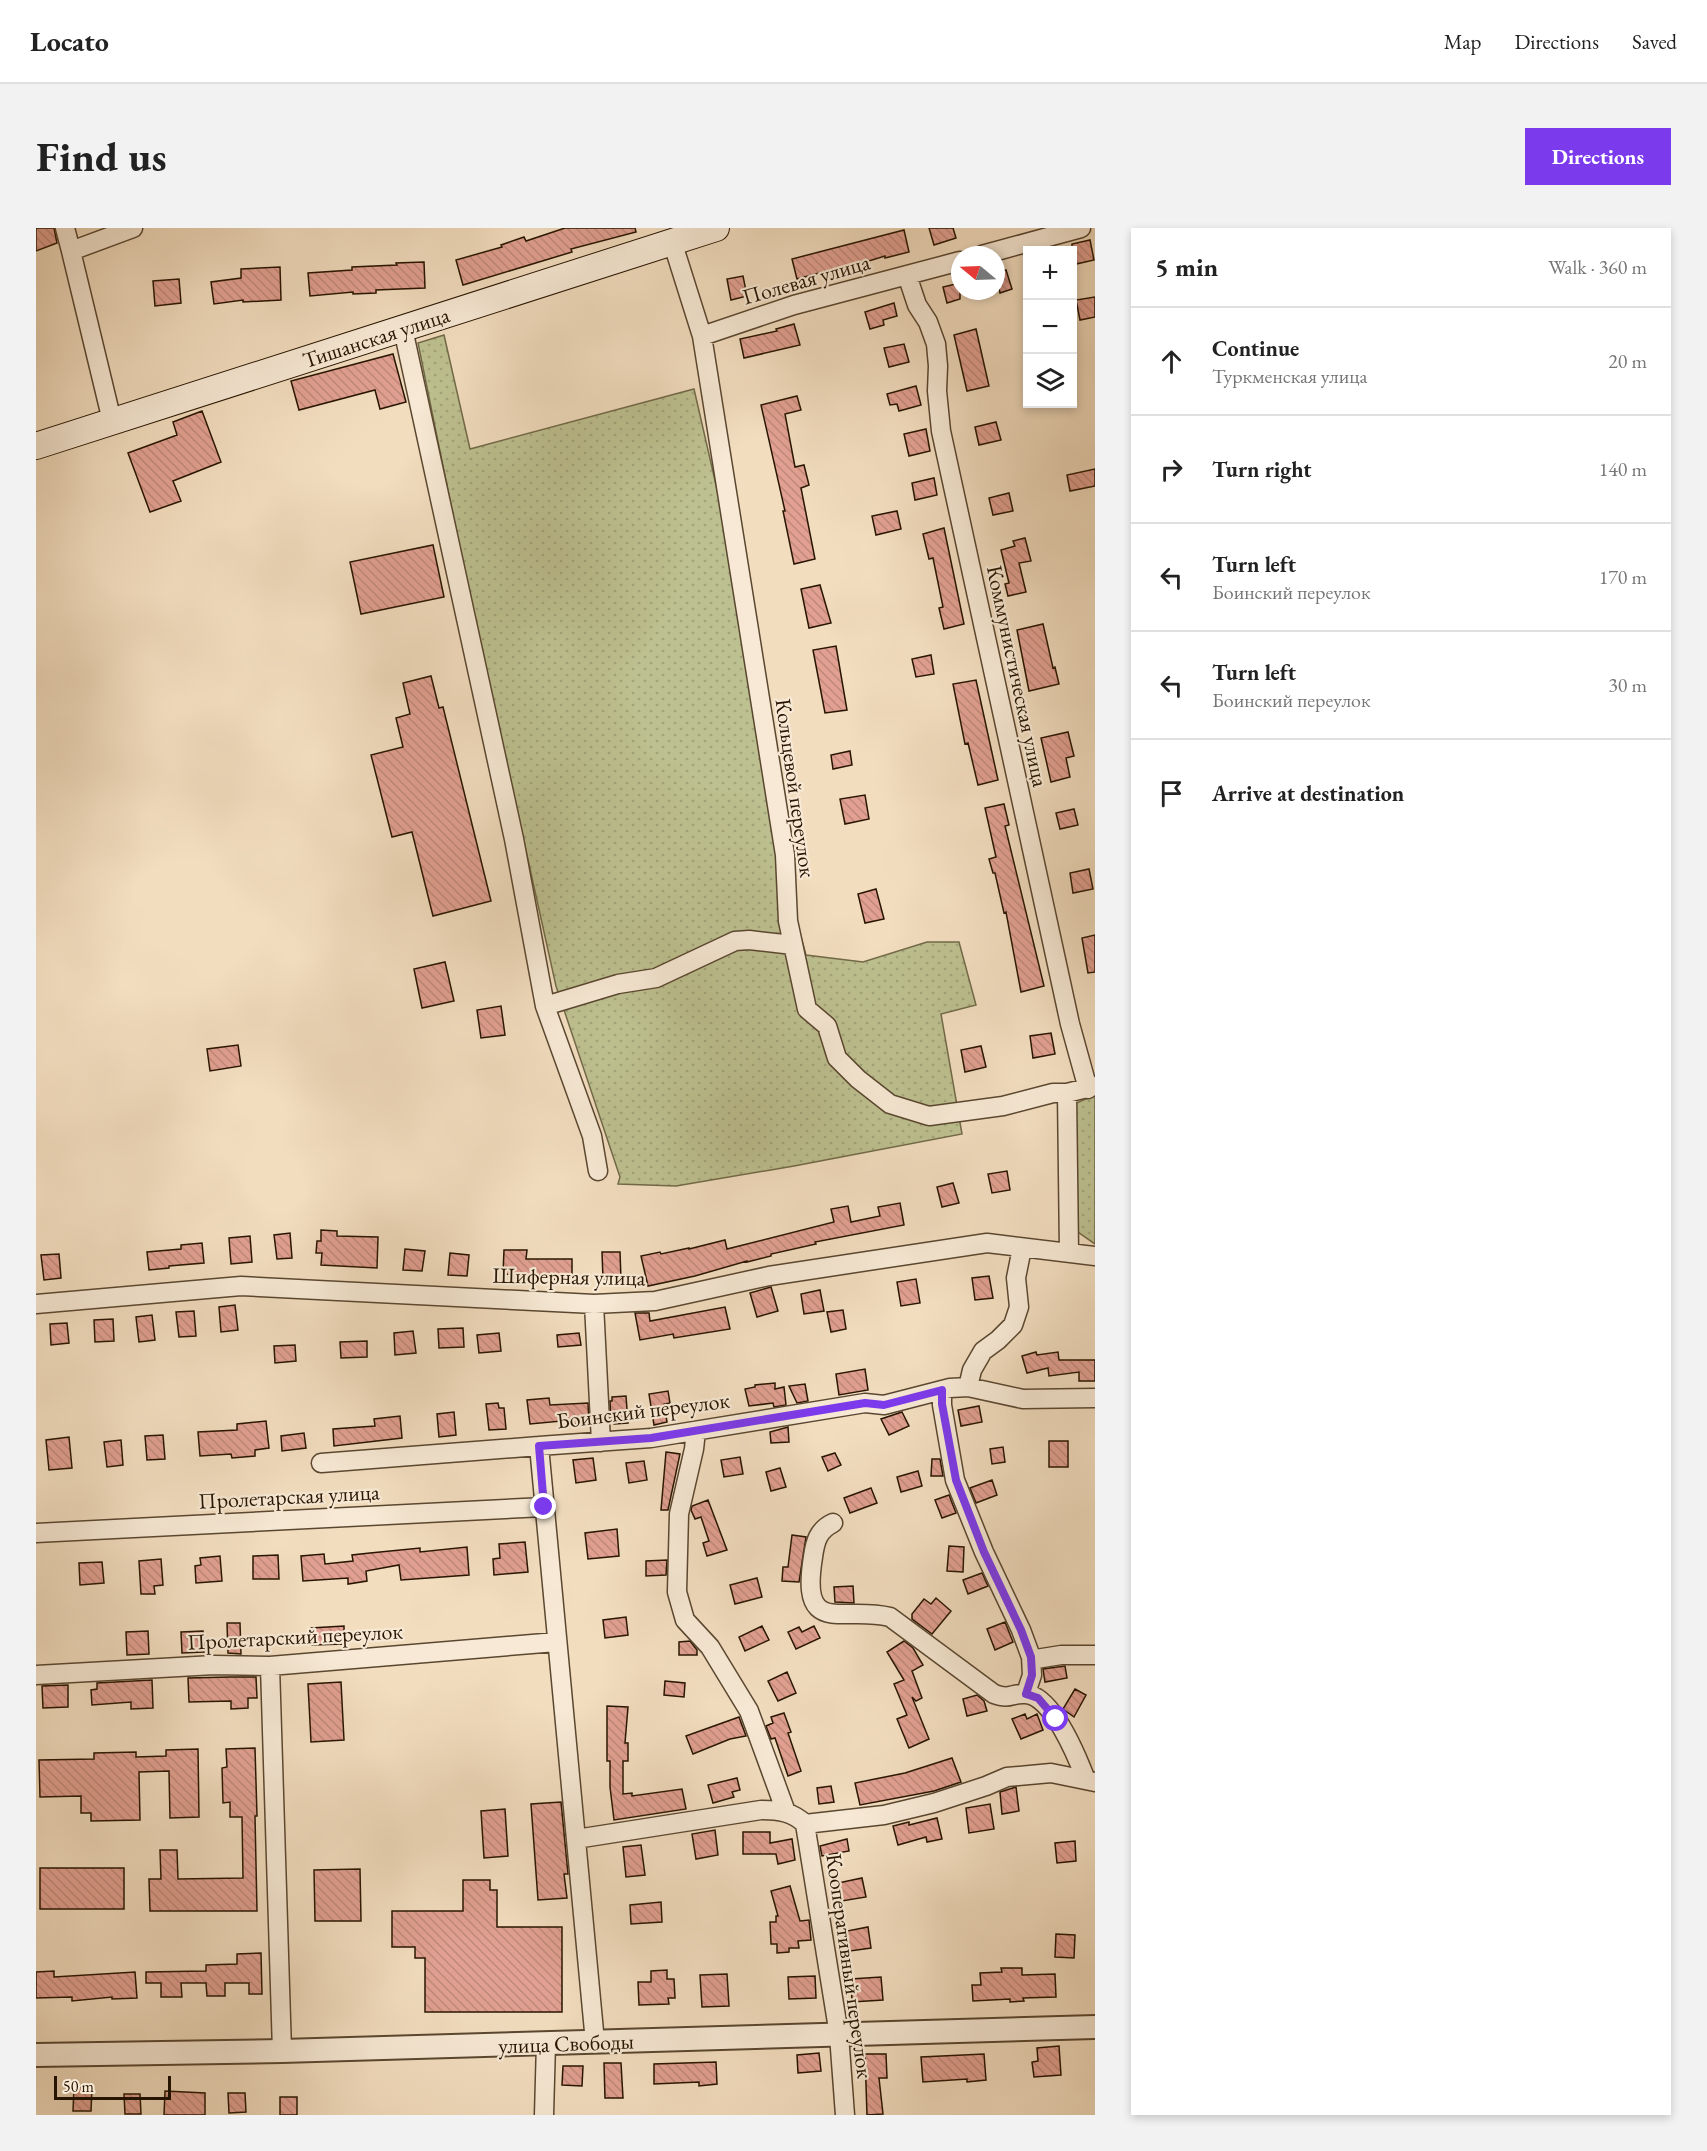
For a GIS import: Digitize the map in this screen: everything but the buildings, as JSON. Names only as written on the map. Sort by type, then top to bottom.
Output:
[{"type":"main road","name":"Тишанская улица","points":[[36,447],[716,228]]},
{"type":"street","points":[[65,228],[112,421]]},
{"type":"street","points":[[71,251],[133,228]]},
{"type":"street","points":[[1005,249],[1081,228]]},
{"type":"street","name":"Кольцевой переулок","points":[[672,241],[702,336],[785,855],[788,921],[807,1010],[827,1026],[837,1058],[858,1079],[890,1104],[929,1116],[1003,1106],[1053,1094],[1092,1088]]},
{"type":"street","name":"Полевая улица","points":[[702,336],[794,305],[951,263]]},
{"type":"street","name":"Коммунистическая улица","points":[[907,275],[917,305],[928,322],[936,344],[941,431],[1070,1024],[1092,1088]]},
{"type":"street","points":[[403,329],[511,828],[545,1006],[592,1136],[598,1171]]},
{"type":"street","points":[[545,1006],[618,984],[656,978],[735,941],[749,940],[793,945]]},
{"type":"street","points":[[1067,1093],[1069,1252]]},
{"type":"street","name":"Шиферная улица","points":[[36,1304],[241,1286],[594,1304],[656,1301],[769,1276],[987,1243],[1095,1256]]},
{"type":"street","points":[[968,1387],[972,1370],[983,1351],[998,1340],[1013,1324],[1019,1307],[1016,1278],[1022,1248]]},
{"type":"street","points":[[594,1304],[602,1442]]},
{"type":"street","name":"Боинский переулок","points":[[595,2042],[539,1446],[651,1438],[865,1403],[884,1405],[942,1390],[968,1387],[1023,1399],[1095,1398]]},
{"type":"street","points":[[942,1390],[942,1404],[956,1480],[984,1552],[1021,1630],[1031,1657],[1032,1675],[1026,1694]]},
{"type":"street","points":[[696,1431],[680,1514],[677,1592],[685,1620],[710,1647],[749,1711],[786,1812]]},
{"type":"street","name":"Пролетарская улица","points":[[321,1464],[539,1446]]},
{"type":"street","name":"Пролетарская улица","points":[[36,1533],[544,1507]]},
{"type":"street","points":[[834,1523],[826,1527],[815,1541],[811,1591],[813,1602],[819,1610],[838,1615],[880,1614],[890,1617],[993,1694],[1005,1698],[1026,1694],[1038,1698],[1056,1719],[1090,1781]]},
{"type":"street","name":"Пролетарский переулок","points":[[36,1675],[214,1665],[270,1666],[556,1642]]},
{"type":"street","points":[[1031,1657],[1036,1659],[1061,1655],[1095,1654]]},
{"type":"street","points":[[270,1666],[282,2051]]},
{"type":"street","points":[[576,1839],[761,1810],[796,1815],[805,1824],[894,1813],[934,1803],[1007,1777],[1040,1773],[1090,1781]]},
{"type":"street","name":"Кооперативный переулок","points":[[805,1824],[839,2035],[845,2115]]},
{"type":"street","name":"улица Свободы","points":[[36,2055],[282,2051],[1095,2027]]},
{"type":"street","points":[[544,2115],[546,2043]]},
{"type":"green space","points":[[444,335],[470,449],[694,389],[719,498],[759,721],[775,845],[806,955],[863,962],[927,942],[959,942],[976,1005],[941,1014],[962,1134],[676,1186],[618,1184],[620,1177],[556,986],[469,594],[418,343]]},
{"type":"green space","points":[[1095,1095],[1095,1244],[1078,1232],[1072,1105]]},
{"type":"route","points":[[544,1507],[539,1446],[651,1438],[865,1403],[884,1405],[942,1390],[949,1450],[956,1480],[984,1552],[1021,1630],[1031,1657],[1032,1675],[1026,1694],[1038,1698],[1056,1719]]}]
